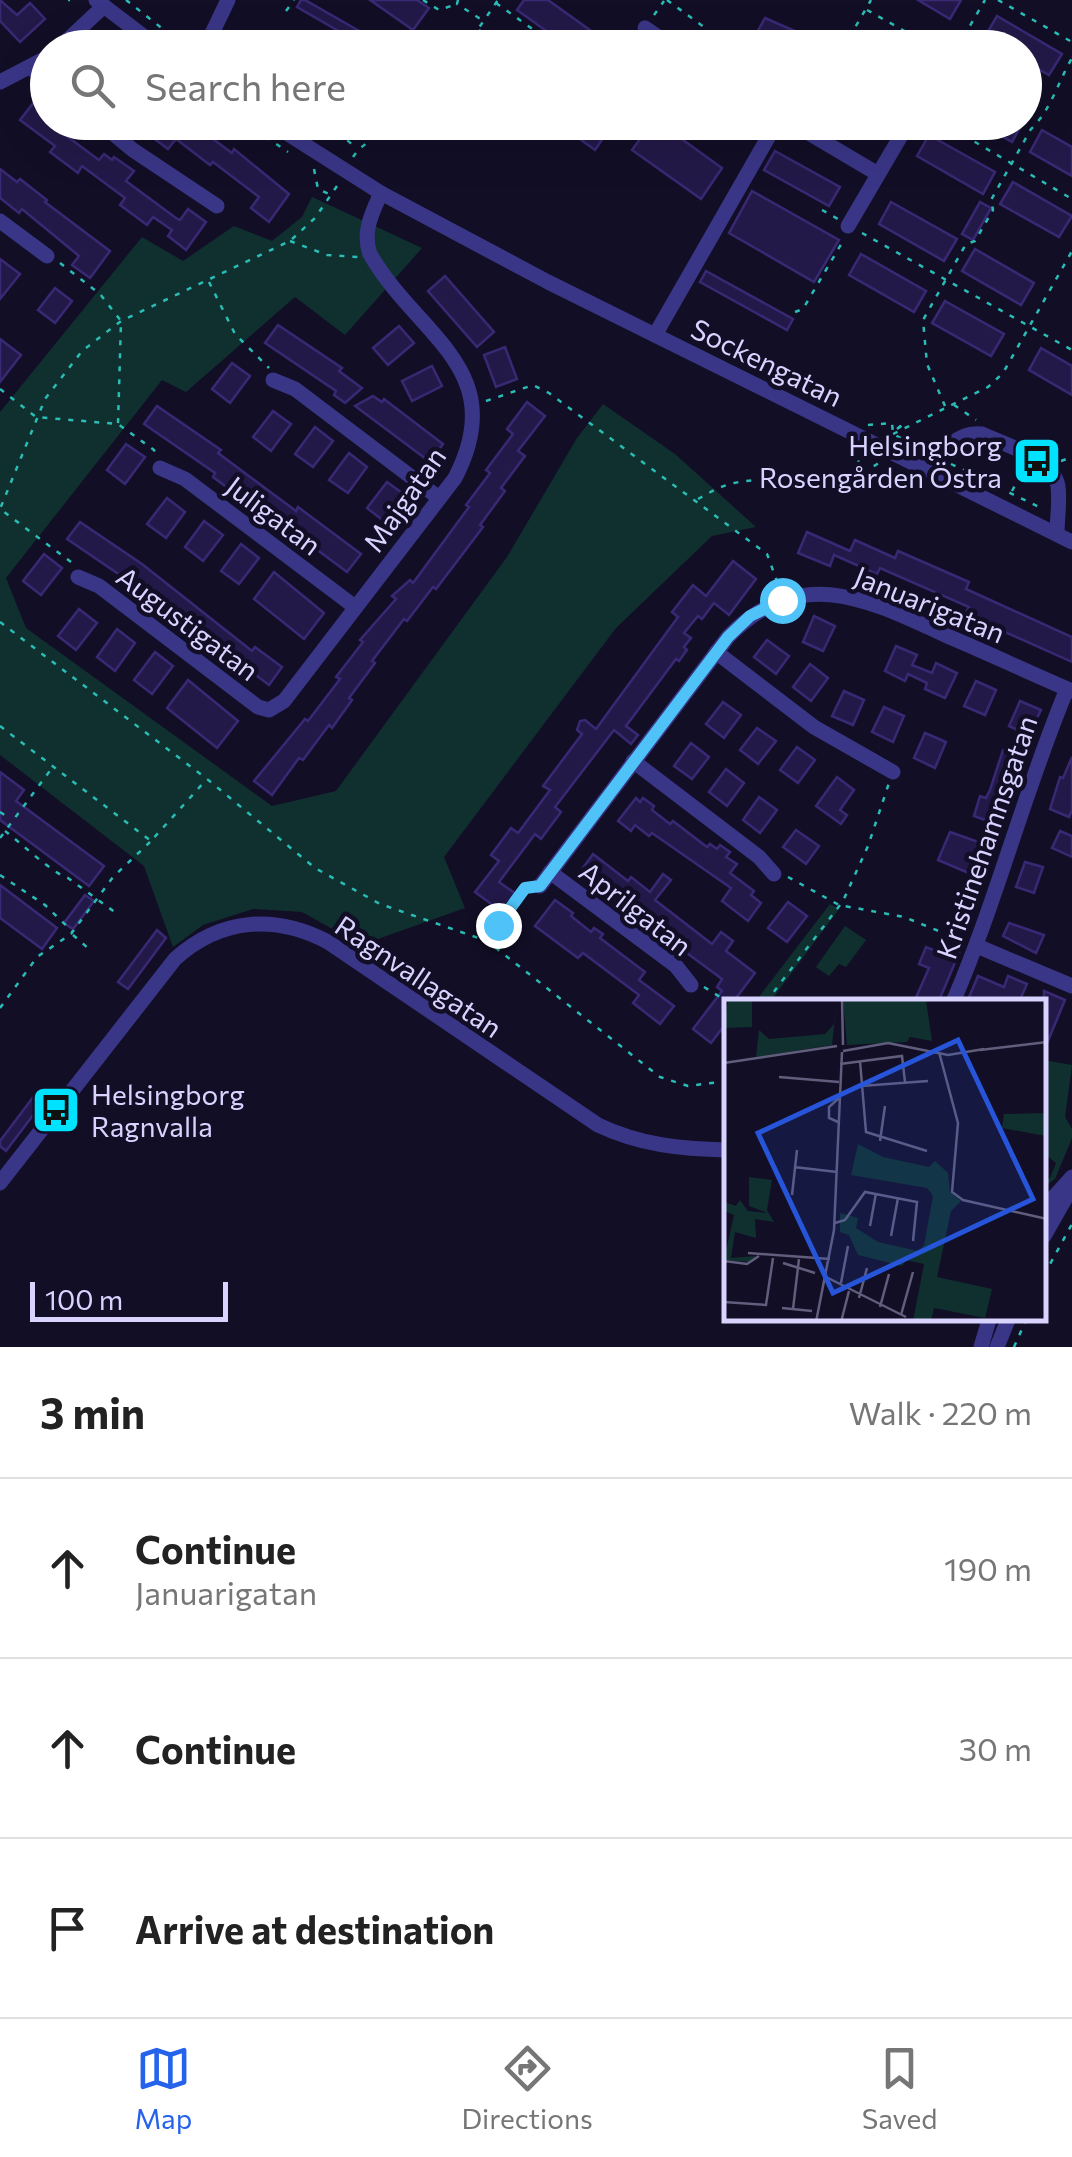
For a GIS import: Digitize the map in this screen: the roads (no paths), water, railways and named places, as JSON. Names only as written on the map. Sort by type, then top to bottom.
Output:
[{"type":"street","points":[[214,30],[228,0]]},
{"type":"street","points":[[75,30],[100,3],[135,30]]},
{"type":"street","points":[[0,82],[30,68]]},
{"type":"street","points":[[121,140],[217,206]]},
{"type":"street","name":"Sockengatan","points":[[298,140],[382,193],[655,335],[935,464],[1065,538]]},
{"type":"street","name":"Sockengatan","points":[[655,335],[768,140]]},
{"type":"street","points":[[820,140],[878,174]]},
{"type":"street","points":[[851,227],[898,140]]},
{"type":"street","name":"Majgatan","points":[[269,710],[284,701],[356,608],[455,478],[468,450],[473,406],[464,375],[366,245],[368,224],[382,193]]},
{"type":"street","points":[[0,221],[47,256]]},
{"type":"street","points":[[273,380],[295,389],[439,498]]},
{"type":"street","points":[[935,464],[953,442],[976,432],[1050,469],[1057,483],[1057,516],[1065,538]]},
{"type":"street","name":"Juligatan","points":[[160,468],[185,479],[356,608]]},
{"type":"street","name":"Augustigatan","points":[[78,577],[99,586],[258,707],[269,710]]},
{"type":"street","name":"Januarigatan","points":[[545,879],[716,652],[750,616],[782,600],[820,593],[864,599],[1069,690]]},
{"type":"street","points":[[716,652],[814,727],[893,772]]},
{"type":"street","name":"Kristinehamnsgatan","points":[[954,999],[976,946],[1035,765],[1069,690]]},
{"type":"street","points":[[633,760],[759,857],[774,874]]},
{"type":"street","name":"Aprilgatan","points":[[545,879],[676,966],[690,985]]},
{"type":"street","name":"Ragnvallagatan","points":[[0,1183],[175,958],[224,929],[262,923],[295,927],[328,942],[598,1126],[665,1147],[724,1150]]},
{"type":"street","points":[[976,946],[1072,986]]},
{"type":"street","points":[[1048,1206],[1072,1176]]},
{"type":"street","points":[[1048,1206],[1072,1187]]},
{"type":"street","points":[[981,1347],[988,1322]]},
{"type":"street","points":[[998,1347],[1007,1322]]},
{"type":"place","name":"Helsingborg Rosengården Östra","points":[[1037,461]]},
{"type":"place","name":"Helsingborg Ragnvalla","points":[[56,1110]]}]
